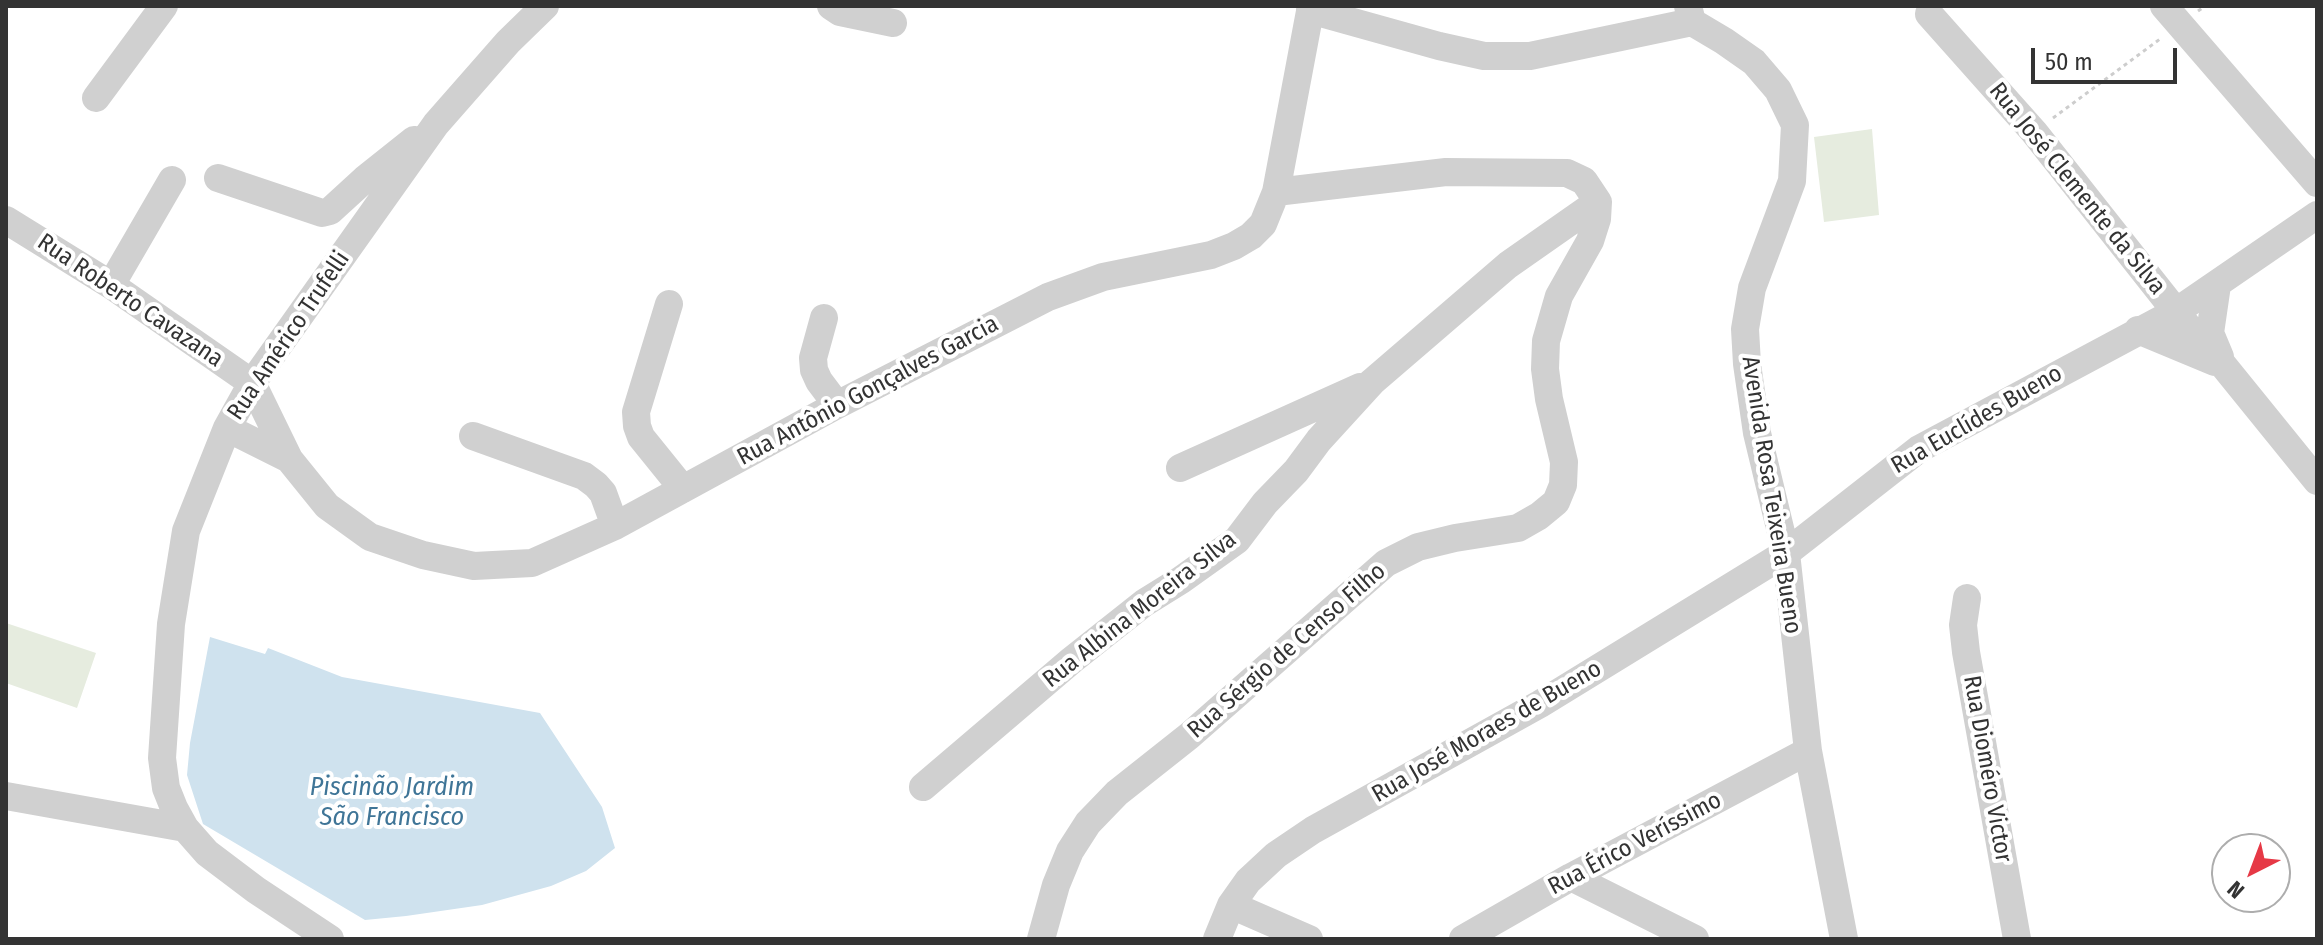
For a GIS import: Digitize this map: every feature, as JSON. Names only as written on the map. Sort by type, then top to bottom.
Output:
[{"type":"street","points":[[96,98],[164,6]]},
{"type":"street","name":"Rua Américo Trufelli","points":[[330,939],[207,853],[185,828],[166,788],[162,758],[171,624],[186,531],[227,428],[252,383],[436,124],[508,42],[545,6]]},
{"type":"street","points":[[831,6],[840,12],[893,23]]},
{"type":"street","points":[[1311,8],[1484,56],[1530,56],[1690,14]]},
{"type":"street","name":"Rua Antônio Gonçalves Garcia","points":[[252,383],[289,459],[327,506],[370,537],[423,555],[474,566],[532,563],[615,526],[837,405],[1048,297],[1103,277],[1211,255],[1251,236],[1263,224],[1276,192],[1311,8]]},
{"type":"street","name":"Avenida Rosa Teixeira Bueno","points":[[1690,14],[1754,62],[1778,90],[1795,125],[1792,181],[1752,288],[1745,329],[1747,364],[1757,433],[1786,553],[1808,751],[1844,939]]},
{"type":"street","name":"Rua José Clemente da Silva","points":[[1929,14],[2034,132],[2196,337],[2223,365],[2317,481]]},
{"type":"street","points":[[2172,15],[2317,183]]},
{"type":"street","points":[[218,178],[322,213],[330,211],[382,165],[436,124]]},
{"type":"street","points":[[1276,192],[1446,172],[1567,173],[1584,181],[1598,202]]},
{"type":"street","points":[[111,285],[172,180]]},
{"type":"street","name":"Rua Albina Moreira Silva","points":[[923,787],[1144,603],[1237,540],[1265,503],[1372,382],[1508,265],[1598,202]]},
{"type":"street","name":"Rua Sérgio de Censo Filho","points":[[1041,939],[1056,885],[1070,851],[1088,823],[1117,793],[1189,736],[1386,563],[1418,547],[1518,528],[1556,502],[1563,485],[1564,462],[1549,399],[1545,369],[1546,341],[1559,296],[1590,241],[1597,219],[1598,202]]},
{"type":"street","name":"Rua Roberto Cavazana","points":[[6,220],[111,285],[252,383]]},
{"type":"street","name":"Rua Euclídes Bueno","points":[[1786,553],[1919,449],[2177,311],[2311,225]]},
{"type":"street","name":"Rua José Clemente da Silva","points":[[2217,285],[2210,333],[2223,365]]},
{"type":"street","points":[[669,304],[636,412],[637,426],[641,437],[683,489]]},
{"type":"street","points":[[824,318],[813,358],[814,370],[837,405]]},
{"type":"street","points":[[2138,330],[2223,365]]},
{"type":"street","points":[[1180,468],[1372,382]]},
{"type":"street","name":"Rua Antônio Gonçalves Garcia","points":[[227,428],[289,459]]},
{"type":"street","points":[[473,436],[584,476],[603,493],[615,526]]},
{"type":"street","name":"Rua José Moraes de Bueno","points":[[1217,939],[1231,905],[1248,881],[1267,863],[1313,830],[1540,704],[1786,553]]},
{"type":"street","name":"Rua Dioméro Victor","points":[[1967,598],[1963,625],[1966,652],[2017,939]]},
{"type":"street","name":"Rua Érico Veríssimo","points":[[1463,939],[1571,877],[1808,751]]},
{"type":"street","points":[[6,796],[185,828]]},
{"type":"street","points":[[1571,877],[1695,939]]},
{"type":"street","points":[[1231,905],[1309,939]]},
{"type":"path","points":[[2034,132],[2172,15],[2205,6]]},
{"type":"shaded area","points":[[1872,129],[1879,215],[1824,222],[1814,137]]},
{"type":"shaded area","points":[[6,623],[96,653],[77,708],[6,683]]},
{"type":"water","name":"Piscinão Jardim São Francisco","points":[[210,637],[265,654],[268,648],[342,677],[540,713],[602,807],[615,848],[586,871],[551,886],[482,905],[365,920],[203,824],[187,775]]}]
